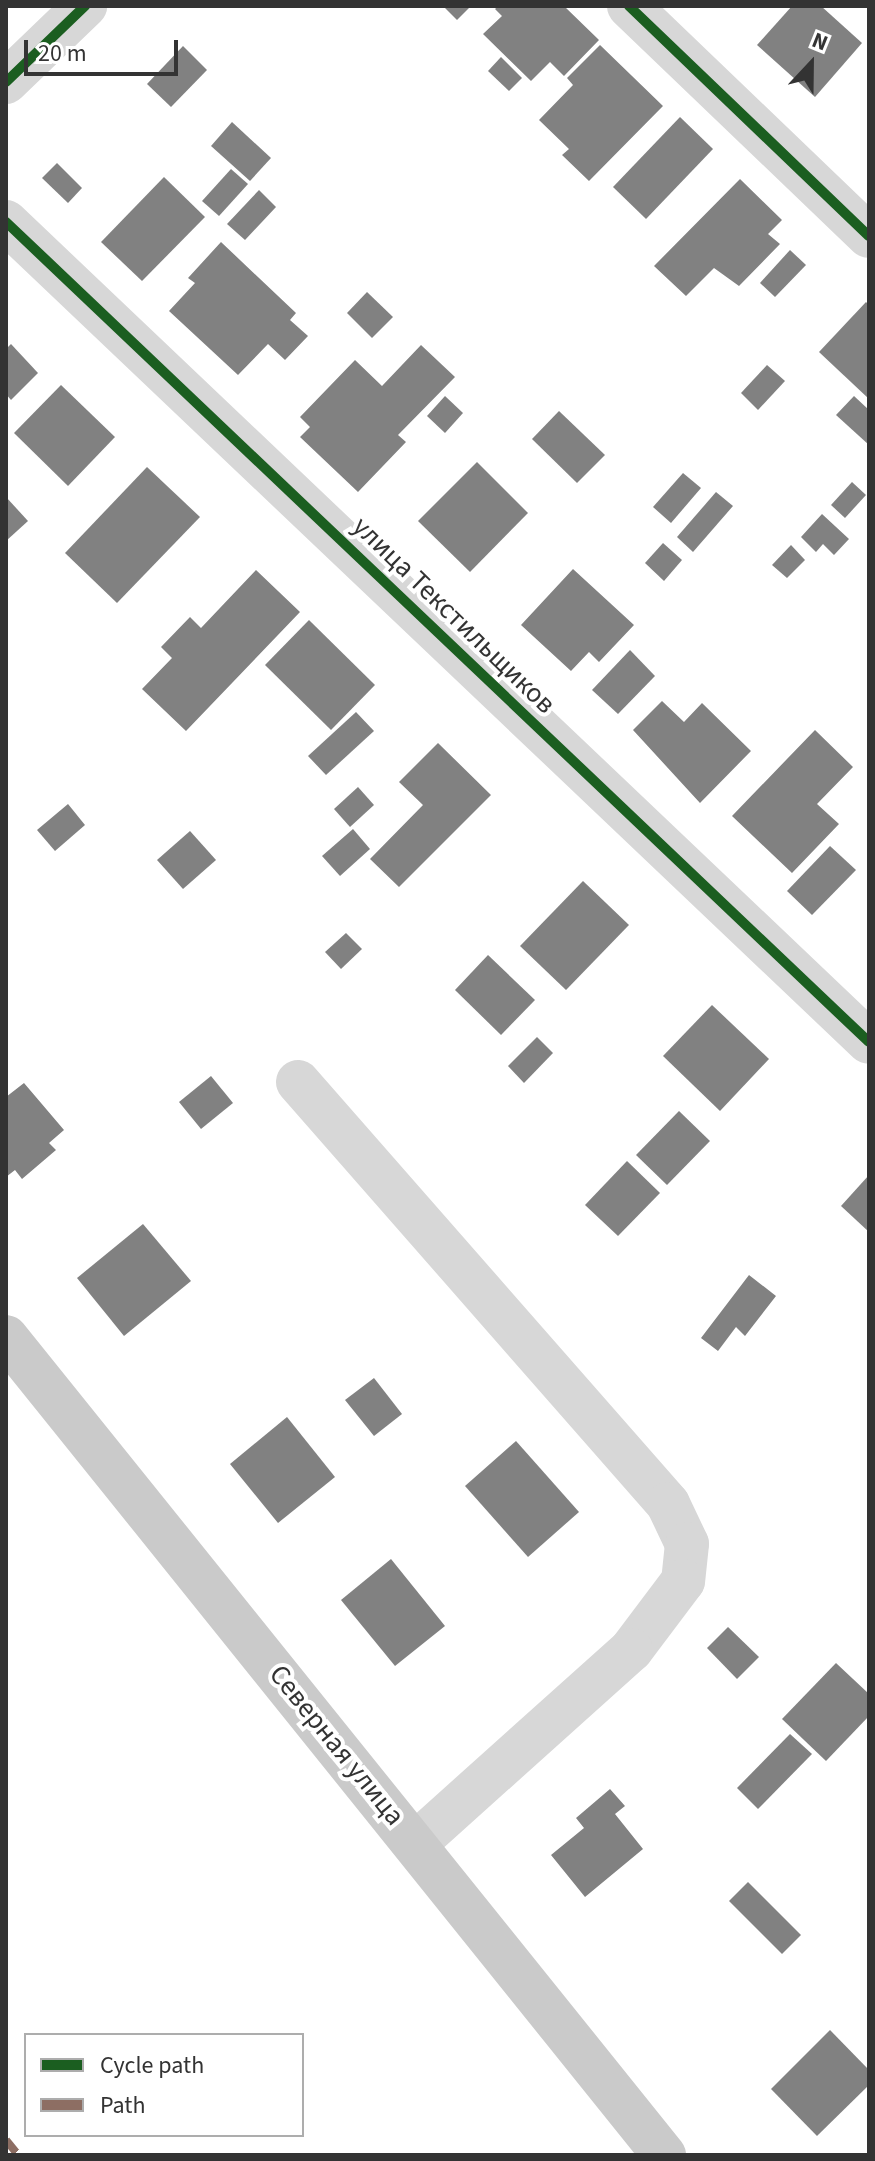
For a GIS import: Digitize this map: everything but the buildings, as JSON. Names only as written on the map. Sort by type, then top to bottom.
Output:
[{"type":"main road","name":"Северная улица","points":[[6,1337],[664,2155]]},
{"type":"street","points":[[6,82],[85,6]]},
{"type":"street","points":[[629,6],[869,236]]},
{"type":"street","name":"улица Текстильщиков","points":[[6,222],[869,1042]]},
{"type":"street","points":[[298,1082],[668,1504],[687,1544],[683,1581],[631,1650],[416,1843]]},
{"type":"marked path","points":[[6,2140],[18,2155]]},
{"type":"cycle path","points":[[6,82],[85,6]]},
{"type":"cycle path","points":[[629,6],[869,236]]},
{"type":"cycle path","points":[[6,222],[869,1042]]}]
